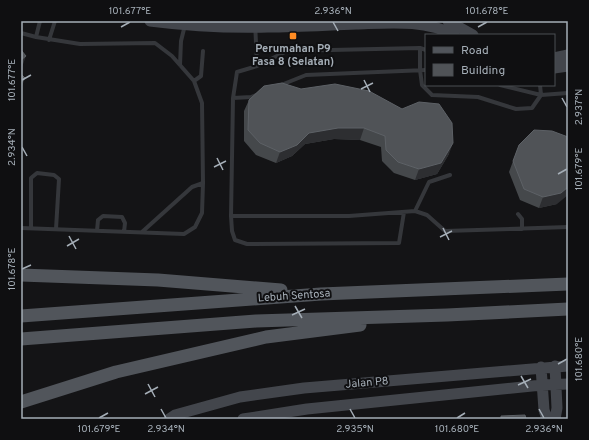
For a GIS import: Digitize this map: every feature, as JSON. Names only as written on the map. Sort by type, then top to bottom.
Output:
[{"type":"main road","points":[[21,276],[158,280],[321,294]]},
{"type":"main road","name":"Lebuh Sentosa","points":[[21,316],[321,294],[568,284]]},
{"type":"main road","name":"Lebuh Sentosa","points":[[21,339],[256,321],[447,315],[568,308]]},
{"type":"main road","points":[[21,402],[116,372],[266,337],[447,315]]},
{"type":"street","points":[[150,21],[255,24],[423,24],[442,29],[452,34]]},
{"type":"street","points":[[448,21],[471,34]]},
{"type":"street","points":[[555,58],[568,55]]},
{"type":"street","points":[[555,68],[568,66]]},
{"type":"street","points":[[555,366],[557,408],[555,419]]},
{"type":"street","name":"Jalan P8","points":[[169,419],[175,415],[247,396],[304,388],[541,367],[568,366]]},
{"type":"street","points":[[541,367],[544,410],[547,419]]},
{"type":"street","name":"Jalan P8","points":[[243,419],[307,409],[542,385],[568,384]]},
{"type":"lane","points":[[36,38],[40,21]]},
{"type":"lane","points":[[48,40],[55,21]]},
{"type":"lane","points":[[180,65],[181,41],[186,23]]},
{"type":"lane","points":[[255,24],[258,66]]},
{"type":"lane","points":[[21,33],[36,38],[80,44],[155,43],[172,56],[194,81],[202,102],[203,183],[202,213],[195,227],[184,234],[21,228]]},
{"type":"lane","points":[[420,48],[422,86],[432,95],[478,97],[516,109],[532,108],[541,95],[540,86]]},
{"type":"lane","points":[[404,212],[399,243],[247,244],[235,240],[232,231],[231,216],[233,98],[237,72],[258,66],[286,51],[420,48],[425,50]]},
{"type":"lane","points":[[194,81],[201,76],[203,51]]},
{"type":"lane","points":[[278,86],[306,75],[425,70]]},
{"type":"lane","points":[[504,86],[541,95],[568,93]]},
{"type":"lane","points":[[233,98],[258,95]]},
{"type":"lane","points":[[31,228],[31,178],[37,173],[54,174],[59,179],[56,229]]},
{"type":"lane","points":[[415,211],[429,182],[450,176]]},
{"type":"lane","points":[[142,232],[192,187],[203,183]]},
{"type":"lane","points":[[231,216],[349,216],[415,211],[427,215],[445,231],[568,227]]},
{"type":"lane","points":[[518,214],[522,219],[522,228]]},
{"type":"lane","points":[[97,231],[98,220],[103,216],[122,217],[126,223],[124,232]]},
{"type":"building","points":[[21,50],[26,56],[21,60]]},
{"type":"building","points":[[21,74],[25,78],[21,83]]},
{"type":"building","points":[[282,83],[301,89],[335,84],[369,91],[402,109],[419,102],[439,104],[452,123],[453,143],[441,163],[419,169],[398,162],[386,150],[385,136],[364,128],[338,128],[309,133],[297,145],[280,152],[260,143],[248,130],[249,100],[264,86]]},
{"type":"building","points":[[534,130],[552,131],[568,137],[568,187],[561,193],[543,197],[524,189],[513,161],[519,145]]},
{"type":"building","points":[[525,415],[526,419],[501,419],[501,416]]},
{"type":"place","name":"Perumahan P9 Fasa 8 (Selatan)","points":[[293,36]]}]
